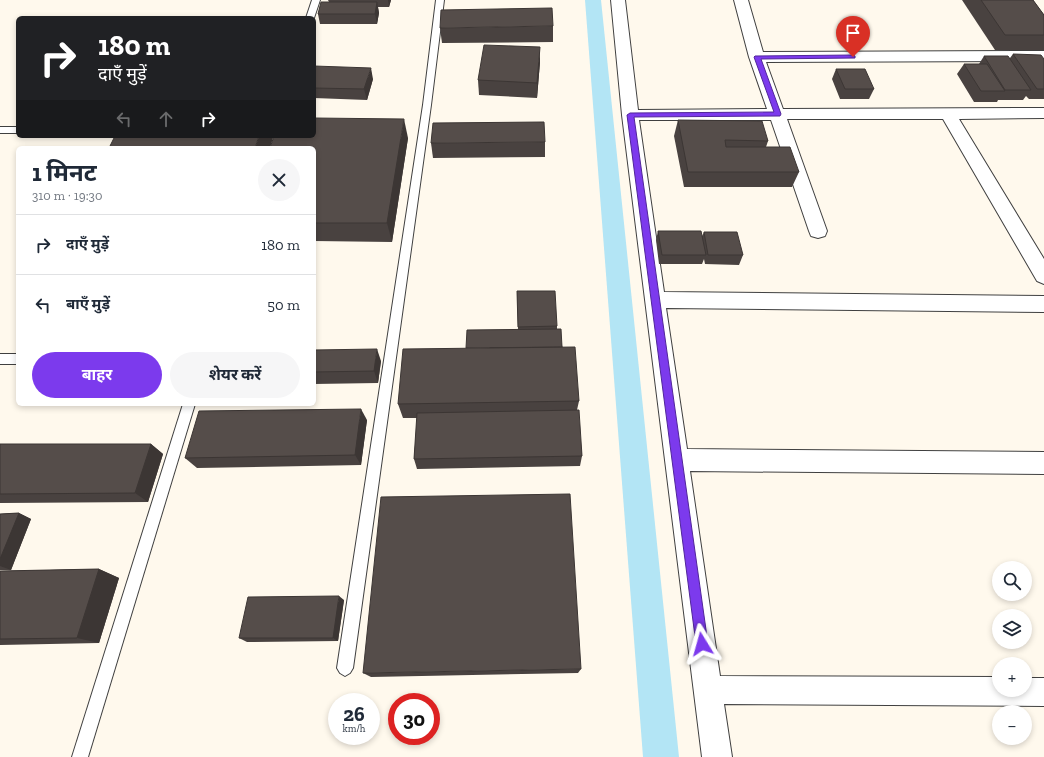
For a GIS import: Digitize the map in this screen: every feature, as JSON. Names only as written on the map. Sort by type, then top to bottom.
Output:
[{"type":"street","points":[[618,0],[630,115],[717,757]]},
{"type":"street","points":[[741,0],[757,57],[818,231]]},
{"type":"street","points":[[757,57],[1044,56]]},
{"type":"street","points":[[630,115],[1044,113]]},
{"type":"street","points":[[948,114],[1044,276]]},
{"type":"street","points":[[655,300],[1044,304]]},
{"type":"street","points":[[677,460],[1044,462]]},
{"type":"street","points":[[708,690],[1044,692]]},
{"type":"lane","points":[[311,16],[316,0]]},
{"type":"lane","points":[[345,668],[427,105],[440,0]]},
{"type":"lane","points":[[0,130],[16,130]]},
{"type":"lane","points":[[0,359],[16,359]]},
{"type":"lane","points":[[80,757],[188,406]]},
{"type":"building","points":[[981,0],[1033,0],[1044,15],[1044,35],[1005,35]]},
{"type":"building","points":[[321,2],[377,2],[375,14],[318,14]]},
{"type":"building","points":[[552,8],[553,26],[440,28],[441,10]]},
{"type":"building","points":[[484,45],[540,47],[537,83],[478,80]]},
{"type":"building","points":[[1013,54],[1041,55],[1044,59],[1044,89],[1037,89]]},
{"type":"building","points":[[984,56],[1008,56],[1031,90],[1005,90]]},
{"type":"building","points":[[964,64],[987,64],[1005,91],[981,91]]},
{"type":"building","points":[[316,66],[371,68],[364,89],[316,88]]},
{"type":"building","points":[[836,69],[865,69],[874,89],[845,89]]},
{"type":"building","points":[[316,118],[404,119],[387,223],[316,223],[316,146],[271,146],[273,138],[316,138]]},
{"type":"building","points":[[678,120],[762,121],[768,141],[725,140],[726,147],[790,147],[799,172],[688,172]]},
{"type":"building","points":[[544,122],[545,142],[431,143],[433,123]]},
{"type":"building","points":[[114,138],[258,138],[256,146],[110,146]]},
{"type":"building","points":[[658,231],[701,231],[706,255],[662,255]]},
{"type":"building","points":[[704,232],[737,232],[743,255],[708,255]]},
{"type":"building","points":[[517,291],[555,291],[557,326],[518,327]]},
{"type":"building","points":[[561,329],[562,347],[466,348],[467,330]]},
{"type":"building","points":[[575,347],[579,401],[398,404],[403,349]]},
{"type":"building","points":[[377,349],[374,371],[316,372],[316,350]]},
{"type":"building","points":[[361,409],[355,455],[185,458],[199,411]]},
{"type":"building","points":[[579,410],[582,456],[414,459],[417,413]]},
{"type":"building","points":[[0,444],[151,444],[135,493],[0,494]]},
{"type":"building","points":[[570,494],[581,669],[363,673],[381,497]]},
{"type":"building","points":[[19,513],[0,559],[0,514]]},
{"type":"building","points":[[99,569],[77,638],[0,639],[0,571]]},
{"type":"building","points":[[339,596],[333,638],[239,638],[248,597]]},
{"type":"waterway","points":[[593,0],[661,757]]},
{"type":"route","points":[[702,644],[630,115],[778,114],[757,57],[853,57]]}]
